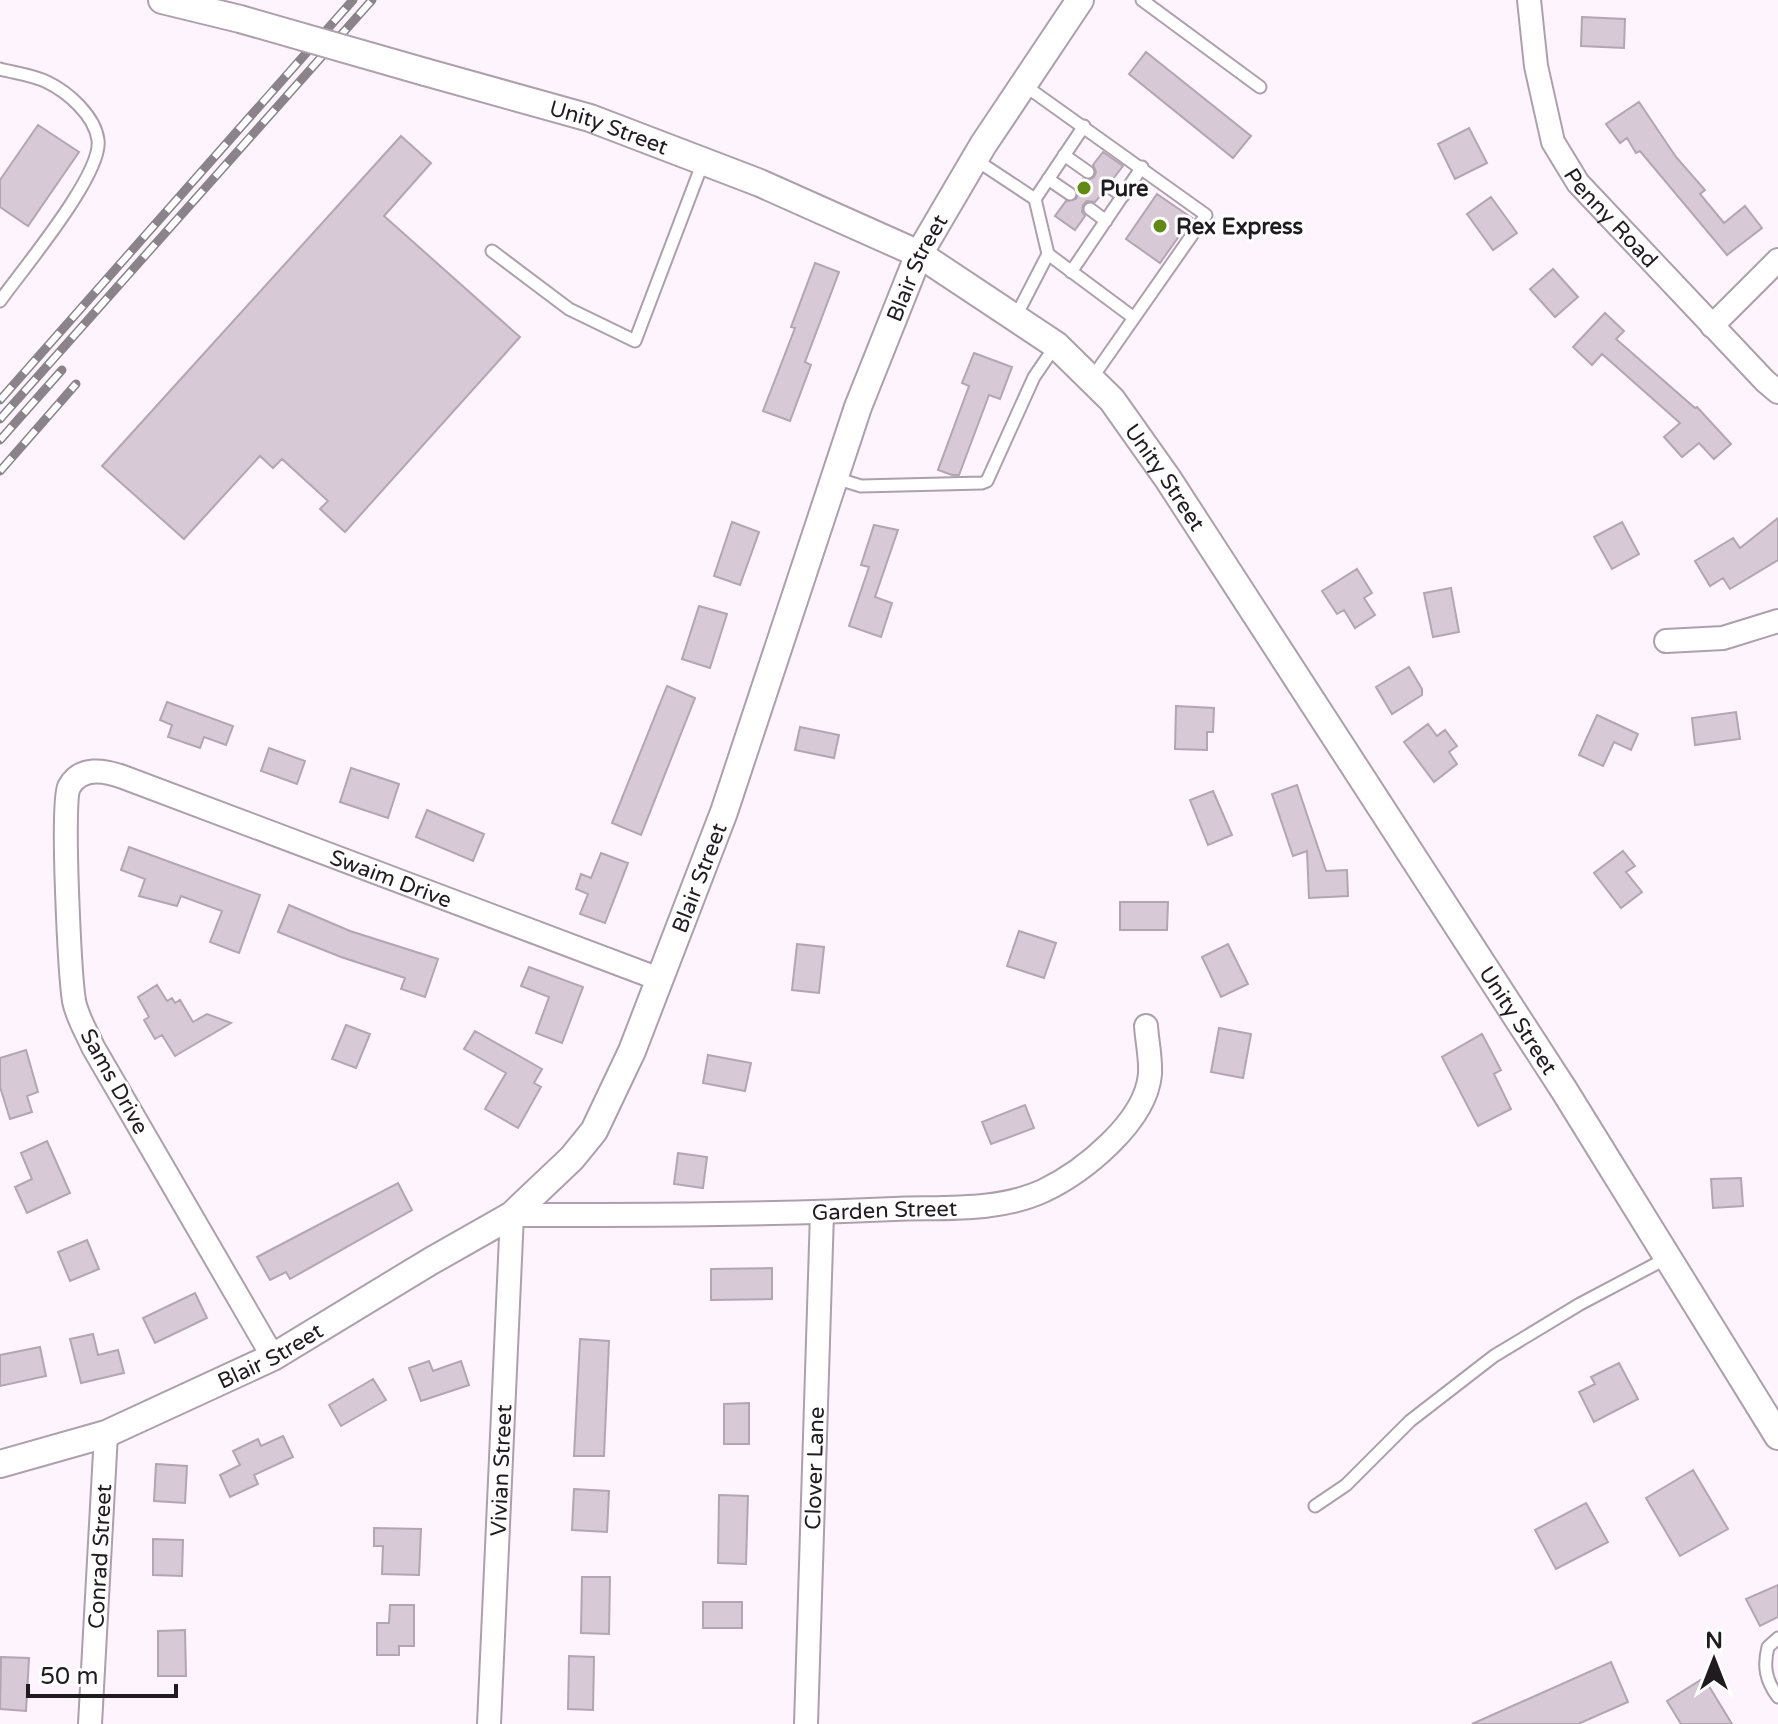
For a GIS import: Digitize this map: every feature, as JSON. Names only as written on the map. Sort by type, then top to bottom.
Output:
[{"type":"street","name":"Unity Street","points":[[162,0],[240,19],[590,118],[704,161],[919,254],[1056,345],[1112,400],[1168,479],[1564,1090],[1778,1436]]},
{"type":"street","name":"Blair Street","points":[[0,1464],[106,1434],[273,1357],[512,1215],[572,1158],[594,1131],[632,1051],[724,812],[858,407],[919,254],[976,159],[1080,0]]},
{"type":"street","name":"Penny Road","points":[[1529,0],[1536,66],[1553,142],[1578,183],[1778,392]]},
{"type":"street","points":[[1712,326],[1778,260]]},
{"type":"street","points":[[1666,641],[1723,638],[1778,621]]},
{"type":"street","name":"Sams Drive","points":[[123,777],[102,770],[81,774],[68,788],[69,940],[75,1004],[93,1047],[273,1357]]},
{"type":"street","name":"Swaim Drive","points":[[123,777],[659,979]]},
{"type":"street","name":"Garden Street","points":[[512,1215],[822,1213],[1011,1202],[1043,1191],[1096,1156],[1134,1114],[1150,1075],[1146,1026]]},
{"type":"street","name":"Clover Lane","points":[[806,1724],[822,1213]]},
{"type":"street","name":"Vivian Street","points":[[489,1724],[512,1215]]},
{"type":"street","name":"Conrad Street","points":[[90,1724],[106,1434]]},
{"type":"lane","points":[[1142,0],[1260,87]]},
{"type":"lane","points":[[0,69],[45,80],[69,95],[94,125],[99,143],[88,179],[0,301]]},
{"type":"lane","points":[[1024,84],[1206,215],[1091,379]]},
{"type":"lane","points":[[1035,199],[1084,126]]},
{"type":"lane","points":[[1064,155],[1088,172]]},
{"type":"lane","points":[[976,159],[1035,199],[1048,254],[1134,318]]},
{"type":"lane","points":[[492,251],[569,309],[635,341],[704,161]]},
{"type":"lane","points":[[1071,272],[1142,167]]},
{"type":"lane","points":[[1048,179],[1070,194]]},
{"type":"lane","points":[[1108,186],[1123,196]]},
{"type":"lane","points":[[1090,209],[1106,221]]},
{"type":"lane","points":[[1015,318],[1048,254]]},
{"type":"lane","points":[[835,478],[861,486],[987,481],[1034,377],[1056,345]]},
{"type":"lane","points":[[1315,1506],[1346,1485],[1410,1421],[1494,1356],[1580,1304],[1667,1257]]},
{"type":"lane","points":[[1778,1638],[1768,1647],[1764,1668],[1769,1684],[1778,1697]]},
{"type":"building","points":[[1582,17],[1625,19],[1624,48],[1581,46]]},
{"type":"building","points":[[1146,52],[1251,136],[1233,158],[1129,74]]},
{"type":"building","points":[[1639,102],[1676,157],[1705,190],[1700,194],[1724,223],[1745,206],[1762,228],[1727,255],[1640,151],[1636,153],[1627,138],[1620,143],[1606,124]]},
{"type":"building","points":[[38,125],[79,152],[28,226],[0,207],[0,180]]},
{"type":"building","points":[[1469,128],[1487,163],[1455,179],[1438,144]]},
{"type":"building","points":[[401,136],[431,163],[384,216],[520,337],[345,532],[320,509],[328,501],[282,459],[273,468],[260,456],[184,539],[102,466]]},
{"type":"building","points":[[1103,152],[1123,166],[1113,179],[1101,181],[1103,193],[1095,202],[1087,201],[1083,205],[1085,216],[1075,230],[1055,216],[1066,201],[1076,199],[1076,188],[1083,179],[1094,177],[1096,172],[1093,165]]},
{"type":"building","points":[[1157,194],[1192,218],[1160,263],[1126,239]]},
{"type":"building","points":[[1491,197],[1517,233],[1493,250],[1467,214]]},
{"type":"building","points":[[815,263],[839,272],[805,362],[811,365],[790,421],[763,411],[795,328],[791,327]]},
{"type":"building","points":[[1553,269],[1578,297],[1555,317],[1530,289]]},
{"type":"building","points":[[1605,313],[1624,331],[1616,339],[1697,407],[1731,444],[1714,459],[1699,443],[1682,457],[1664,437],[1680,423],[1602,354],[1592,365],[1573,347]]},
{"type":"building","points":[[974,353],[1012,367],[1000,399],[989,395],[959,475],[952,475],[938,470],[969,386],[962,383]]},
{"type":"building","points":[[1778,518],[1778,560],[1730,589],[1723,578],[1710,586],[1695,561],[1733,538],[1740,548]]},
{"type":"building","points":[[732,522],[759,532],[740,585],[714,576]]},
{"type":"building","points":[[1622,522],[1639,554],[1612,569],[1594,537]]},
{"type":"building","points":[[874,525],[898,530],[875,597],[892,603],[881,637],[849,626],[869,567],[861,565]]},
{"type":"building","points":[[1357,569],[1372,593],[1364,598],[1375,615],[1355,628],[1344,610],[1337,614],[1322,591]]},
{"type":"building","points":[[1451,588],[1459,632],[1433,637],[1424,593]]},
{"type":"building","points":[[699,606],[727,614],[710,668],[682,659]]},
{"type":"building","points":[[1409,667],[1422,689],[1422,695],[1392,714],[1376,687]]},
{"type":"building","points":[[667,686],[695,698],[641,835],[612,823]]},
{"type":"building","points":[[167,702],[233,726],[226,745],[204,737],[200,748],[168,737],[172,725],[160,720]]},
{"type":"building","points":[[1176,706],[1214,708],[1213,732],[1207,732],[1207,750],[1175,749]]},
{"type":"building","points":[[1736,712],[1740,739],[1695,745],[1692,718]]},
{"type":"building","points":[[1597,715],[1638,734],[1631,750],[1614,742],[1603,766],[1579,755]]},
{"type":"building","points":[[1428,724],[1437,736],[1445,730],[1457,746],[1449,752],[1457,764],[1434,782],[1404,742]]},
{"type":"building","points":[[800,727],[839,735],[834,758],[795,750]]},
{"type":"building","points":[[269,748],[305,761],[297,784],[261,771]]},
{"type":"building","points":[[351,768],[399,784],[388,818],[340,802]]},
{"type":"building","points":[[1297,785],[1326,871],[1347,870],[1348,896],[1309,898],[1307,851],[1293,856],[1272,794]]},
{"type":"building","points":[[1213,791],[1232,835],[1208,845],[1190,800]]},
{"type":"building","points":[[427,810],[484,834],[473,861],[416,837]]},
{"type":"building","points":[[129,847],[260,895],[239,953],[210,942],[222,911],[181,896],[177,906],[139,896],[145,879],[121,870]]},
{"type":"building","points":[[1623,851],[1635,866],[1626,872],[1642,892],[1621,908],[1594,873]]},
{"type":"building","points":[[601,853],[628,863],[605,923],[580,914],[588,894],[576,889],[581,874],[591,878]]},
{"type":"building","points":[[1120,902],[1168,902],[1167,930],[1120,930]]},
{"type":"building","points":[[289,905],[350,931],[438,959],[425,997],[401,989],[405,978],[278,932]]},
{"type":"building","points":[[1019,931],[1056,943],[1044,978],[1007,966]]},
{"type":"building","points":[[797,944],[824,947],[819,993],[792,990]]},
{"type":"building","points":[[1228,944],[1248,984],[1221,997],[1202,957]]},
{"type":"building","points":[[529,967],[583,987],[562,1043],[536,1033],[549,997],[521,986]]},
{"type":"building","points":[[157,985],[167,1001],[172,998],[175,1003],[180,1000],[193,1022],[207,1014],[231,1023],[175,1056],[162,1035],[155,1039],[144,1020],[149,1017],[138,997]]},
{"type":"building","points":[[346,1025],[370,1034],[356,1068],[332,1059]]},
{"type":"building","points":[[1219,1028],[1251,1034],[1243,1078],[1211,1072]]},
{"type":"building","points":[[475,1031],[542,1069],[534,1083],[541,1087],[518,1128],[485,1109],[506,1073],[464,1049]]},
{"type":"building","points":[[1482,1034],[1501,1070],[1494,1074],[1511,1109],[1478,1126],[1442,1057]]},
{"type":"building","points":[[26,1050],[38,1092],[27,1096],[32,1112],[10,1119],[0,1087],[0,1058]]},
{"type":"building","points":[[708,1055],[751,1063],[745,1091],[703,1083]]},
{"type":"building","points":[[1025,1105],[1034,1128],[991,1144],[982,1122]]},
{"type":"building","points":[[47,1141],[70,1193],[27,1213],[15,1187],[32,1179],[21,1153]]},
{"type":"building","points":[[678,1153],[707,1157],[703,1188],[674,1184]]},
{"type":"building","points":[[1741,1178],[1743,1206],[1713,1208],[1711,1179]]},
{"type":"building","points":[[398,1183],[412,1210],[290,1279],[286,1272],[270,1280],[257,1257]]},
{"type":"building","points":[[87,1240],[99,1269],[70,1281],[58,1252]]},
{"type":"building","points":[[772,1268],[772,1299],[711,1300],[711,1269]]},
{"type":"building","points":[[195,1293],[207,1318],[155,1343],[143,1318]]},
{"type":"building","points":[[93,1334],[98,1355],[118,1350],[124,1373],[81,1383],[70,1339]]},
{"type":"building","points":[[580,1339],[609,1341],[604,1456],[574,1456]]},
{"type":"building","points":[[40,1347],[46,1376],[0,1386],[0,1355]]},
{"type":"building","points":[[429,1361],[433,1371],[461,1361],[469,1385],[421,1401],[409,1368]]},
{"type":"building","points":[[1619,1363],[1638,1399],[1594,1422],[1579,1392],[1595,1384],[1591,1377]]},
{"type":"building","points":[[373,1379],[386,1400],[341,1426],[329,1405]]},
{"type":"building","points":[[749,1403],[749,1444],[724,1444],[724,1404]]},
{"type":"building","points":[[283,1436],[293,1457],[254,1475],[258,1484],[230,1497],[220,1475],[240,1465],[233,1451],[258,1439],[261,1446]]},
{"type":"building","points":[[156,1464],[187,1466],[185,1503],[154,1501]]},
{"type":"building","points":[[1693,1470],[1728,1529],[1680,1556],[1646,1498]]},
{"type":"building","points":[[574,1489],[609,1491],[607,1532],[572,1530]]},
{"type":"building","points":[[719,1495],[748,1496],[746,1564],[718,1563]]},
{"type":"building","points":[[1586,1503],[1608,1542],[1556,1569],[1535,1530]]},
{"type":"building","points":[[374,1528],[421,1529],[419,1575],[382,1574],[383,1546],[374,1546]]},
{"type":"building","points":[[153,1539],[183,1540],[182,1576],[153,1575]]},
{"type":"building","points":[[582,1577],[610,1577],[609,1634],[581,1633]]},
{"type":"building","points":[[1778,1585],[1778,1617],[1760,1626],[1746,1599]]},
{"type":"building","points":[[703,1602],[742,1602],[742,1628],[703,1628]]},
{"type":"building","points":[[390,1605],[414,1605],[414,1646],[399,1646],[399,1655],[377,1655],[377,1623],[389,1623]]},
{"type":"building","points":[[185,1630],[186,1676],[158,1676],[158,1631]]},
{"type":"building","points":[[569,1656],[594,1657],[593,1710],[568,1709]]},
{"type":"building","points":[[1,1657],[29,1658],[26,1711],[0,1709]]},
{"type":"building","points":[[1611,1662],[1628,1702],[1578,1724],[1472,1724]]},
{"type":"building","points":[[1704,1678],[1732,1724],[1681,1724],[1667,1701]]},
{"type":"railway","points":[[0,400],[353,0]]},
{"type":"railway","points":[[0,419],[372,0]]},
{"type":"railway","points":[[0,440],[62,370]]},
{"type":"railway","points":[[0,471],[76,384]]},
{"type":"place","name":"Pure","points":[[1084,188]]},
{"type":"place","name":"Rex Express","points":[[1160,226]]}]
